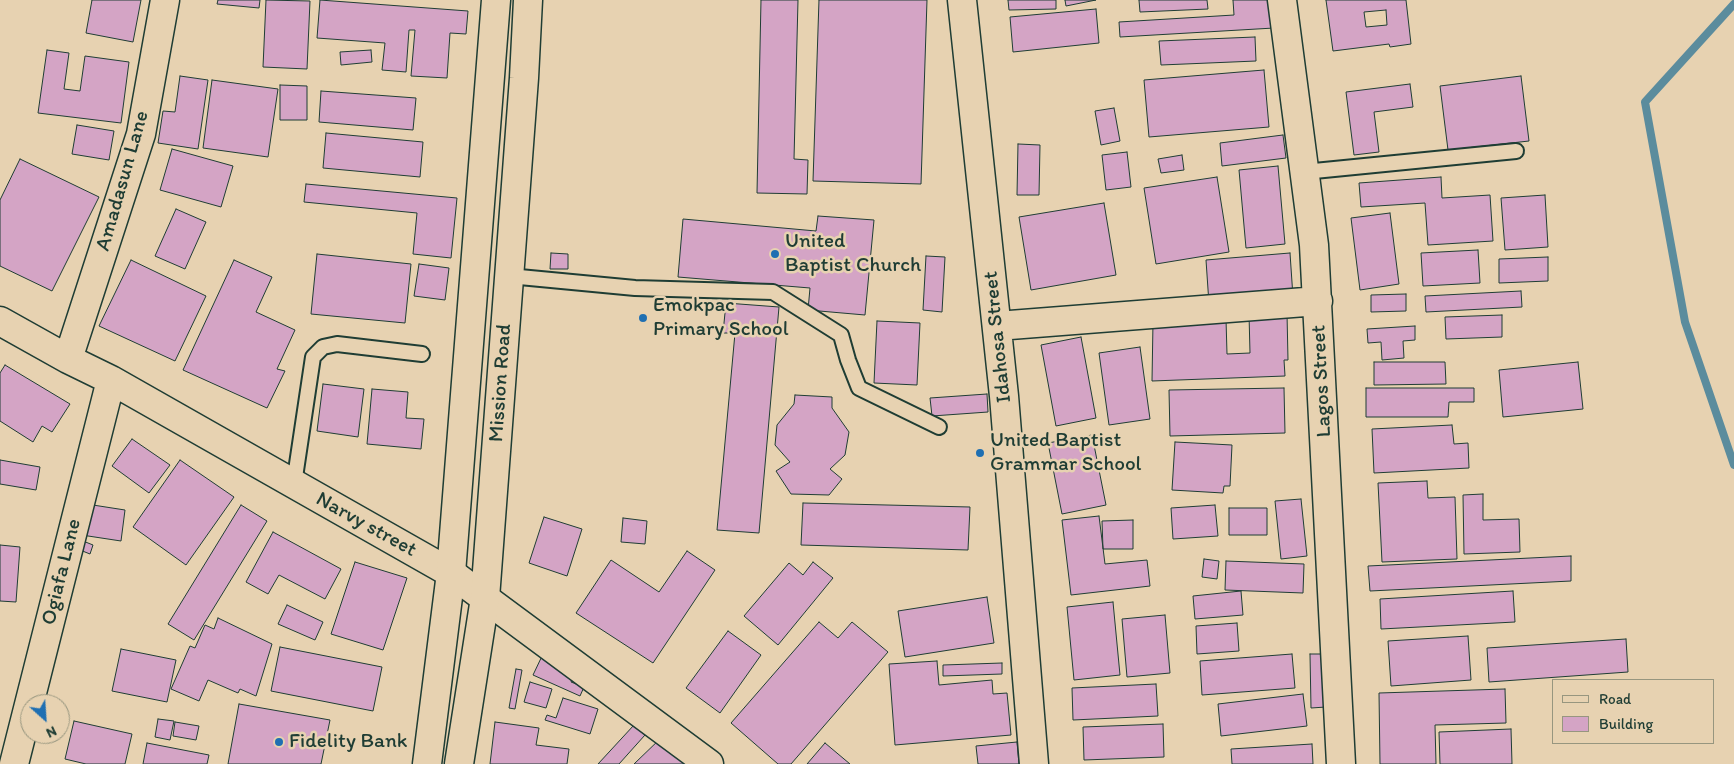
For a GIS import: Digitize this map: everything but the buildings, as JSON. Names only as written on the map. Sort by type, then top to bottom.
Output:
[{"type":"street","name":"Amadasun Lane","points":[[68,359],[141,134],[166,0]]},
{"type":"street","name":"Mission Road","points":[[427,764],[451,573],[496,0]]},
{"type":"street","name":"Mission Road","points":[[459,764],[485,598],[524,78],[528,0]]},
{"type":"street","name":"Idahosa Street","points":[[962,0],[1004,396],[1034,764]]},
{"type":"street","name":"Lagos Street","points":[[1282,0],[1314,245],[1341,764]]},
{"type":"street","points":[[997,326],[1318,301]]},
{"type":"street","name":"Narvy street","points":[[0,321],[110,380],[451,573],[709,764]]},
{"type":"street","name":"Ogiafa Lane","points":[[14,764],[110,380]]},
{"type":"lane","points":[[1304,172],[1516,151]]},
{"type":"lane","points":[[509,276],[635,288],[773,292],[841,335],[859,388],[939,427]]},
{"type":"lane","points":[[294,484],[313,357],[323,347],[337,344],[422,354]]},
{"type":"waterway","points":[[1734,4],[1645,102],[1685,322],[1734,465]]},
{"type":"place","name":"United Baptist Church","points":[[775,254]]},
{"type":"place","name":"Emokpac Primary School","points":[[643,318]]},
{"type":"place","name":"United Baptist Grammar School","points":[[980,453]]},
{"type":"place","name":"Fidelity Bank","points":[[279,742]]}]
